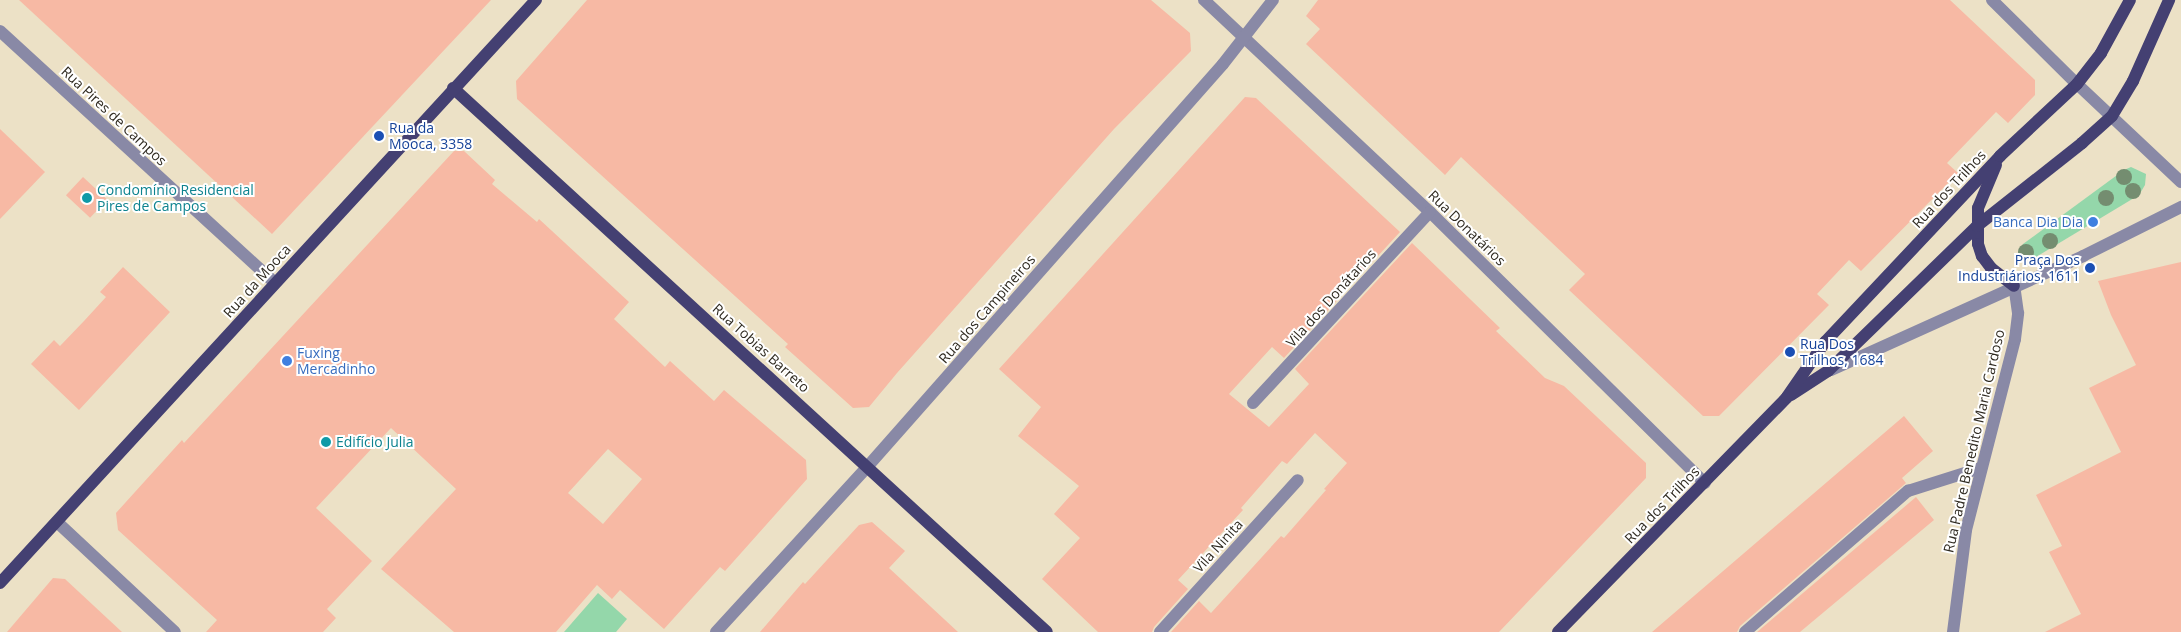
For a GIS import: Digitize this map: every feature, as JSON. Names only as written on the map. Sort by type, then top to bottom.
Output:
[{"type":"main road","name":"Rua da Mooca","points":[[0,583],[453,88],[536,0]]},
{"type":"main road","name":"Rua dos Trilhos","points":[[1558,632],[1787,398],[1825,342],[2000,156],[2077,84],[2101,53],[2130,0]]},
{"type":"main road","name":"Rua dos Trilhos","points":[[1787,398],[1828,371],[1977,226],[2082,143],[2112,116],[2133,81],[2169,0]]},
{"type":"main road","name":"Rua Tobias Barreto","points":[[453,88],[868,466],[1047,632]]},
{"type":"main road","points":[[2000,156],[1978,208],[1978,244],[1982,256],[2001,278],[2014,286]]},
{"type":"street","name":"Rua Donatários","points":[[1204,0],[1430,212],[1705,483]]},
{"type":"street","name":"Rua dos Campineiros","points":[[716,632],[868,466],[1244,38],[1273,0]]},
{"type":"street","points":[[1992,0],[2077,84],[2181,182]]},
{"type":"street","name":"Rua Pires de Campos","points":[[0,31],[275,283]]},
{"type":"street","name":"Rua dos Trilhos","points":[[1828,371],[2084,256],[2181,207]]},
{"type":"street","name":"Vila dos Donátarios","points":[[1253,403],[1430,212]]},
{"type":"street","name":"Rua Padre Benedito Maria Cardoso","points":[[1953,632],[1966,530],[2015,338],[2018,313],[2014,286]]},
{"type":"street","points":[[1745,632],[1908,491],[1981,468]]},
{"type":"street","name":"Vila Ninita","points":[[1160,632],[1298,480]]},
{"type":"street","points":[[57,522],[175,632]]},
{"type":"green space","points":[[2131,167],[2146,174],[2145,185],[2139,195],[2031,260],[2021,257],[2019,253],[2023,244],[2124,170]]},
{"type":"green space","points":[[598,593],[627,619],[616,632],[564,632]]},
{"type":"building","points":[[19,0],[491,0],[272,234]]},
{"type":"building","points":[[587,0],[1151,0],[1190,33],[1191,51],[1114,129],[869,407],[853,408],[785,347],[788,344],[517,99],[516,81]]},
{"type":"building","points":[[1318,0],[1950,0],[2035,80],[2035,95],[2008,123],[1996,112],[1947,163],[1958,173],[1861,271],[1849,260],[1817,294],[1829,305],[1719,416],[1703,416],[1569,290],[1585,274],[1461,157],[1445,175],[1306,44],[1320,29],[1306,16]]},
{"type":"building","points":[[1245,97],[1256,98],[1400,232],[1284,358],[1272,347],[1229,394],[1269,427],[1309,384],[1295,369],[1412,243],[1500,328],[1496,331],[1545,378],[1564,386],[1646,463],[1646,478],[1499,632],[1171,632],[1199,601],[1211,613],[1281,536],[1284,538],[1347,463],[1315,433],[1287,464],[1282,461],[1241,508],[1243,510],[1178,580],[1188,589],[1154,627],[1152,632],[1098,632],[1042,579],[1080,538],[1054,514],[1079,486],[1018,436],[1041,407],[999,369]]},
{"type":"building","points":[[0,129],[45,172],[0,219]]},
{"type":"building","points":[[454,151],[464,151],[495,180],[492,184],[537,222],[539,219],[629,302],[614,319],[665,367],[670,361],[714,401],[724,390],[806,460],[807,479],[725,571],[720,567],[664,629],[620,590],[612,599],[597,585],[556,632],[454,632],[381,569],[456,489],[391,428],[316,508],[372,561],[327,609],[336,618],[323,632],[206,632],[217,620],[118,530],[116,513],[182,440],[184,443]],"holes":[[[608,449],[642,479],[603,524],[568,493]]]},
{"type":"building","name":"Condomínio Residencial Pires de Campos","points":[[83,177],[107,200],[90,218],[66,195]]},
{"type":"building","points":[[2181,262],[2181,632],[2045,632],[2081,614],[2049,552],[2062,546],[2036,495],[2121,452],[2089,388],[2136,365],[2111,315],[2098,281]]},
{"type":"building","points":[[123,267],[170,312],[79,410],[31,364],[54,340],[60,346],[84,321],[106,297],[100,292]]},
{"type":"building","points":[[1904,416],[1933,451],[1902,478],[1906,483],[1740,626],[1737,632],[1652,632]]},
{"type":"building","points":[[1916,497],[1934,520],[1800,632],[1757,632]]},
{"type":"building","points":[[872,522],[905,551],[889,568],[958,632],[760,632],[803,582],[805,584],[859,525]]},
{"type":"building","points":[[53,578],[65,579],[122,632],[7,632]]},
{"type":"place","name":"Rua da Mooca, 3358","points":[[379,136]]},
{"type":"place","name":"Condomínio Residencial Pires de Campos","points":[[87,198]]},
{"type":"place","name":"Banca Dia Dia","points":[[2093,222]]},
{"type":"place","name":"Praça Dos Industriários, 1611","points":[[2090,268]]},
{"type":"place","name":"Rua Dos Trilhos, 1684","points":[[1790,352]]},
{"type":"place","name":"Fuxing Mercadinho","points":[[287,361]]},
{"type":"place","name":"Edifício Julia","points":[[326,442]]}]
